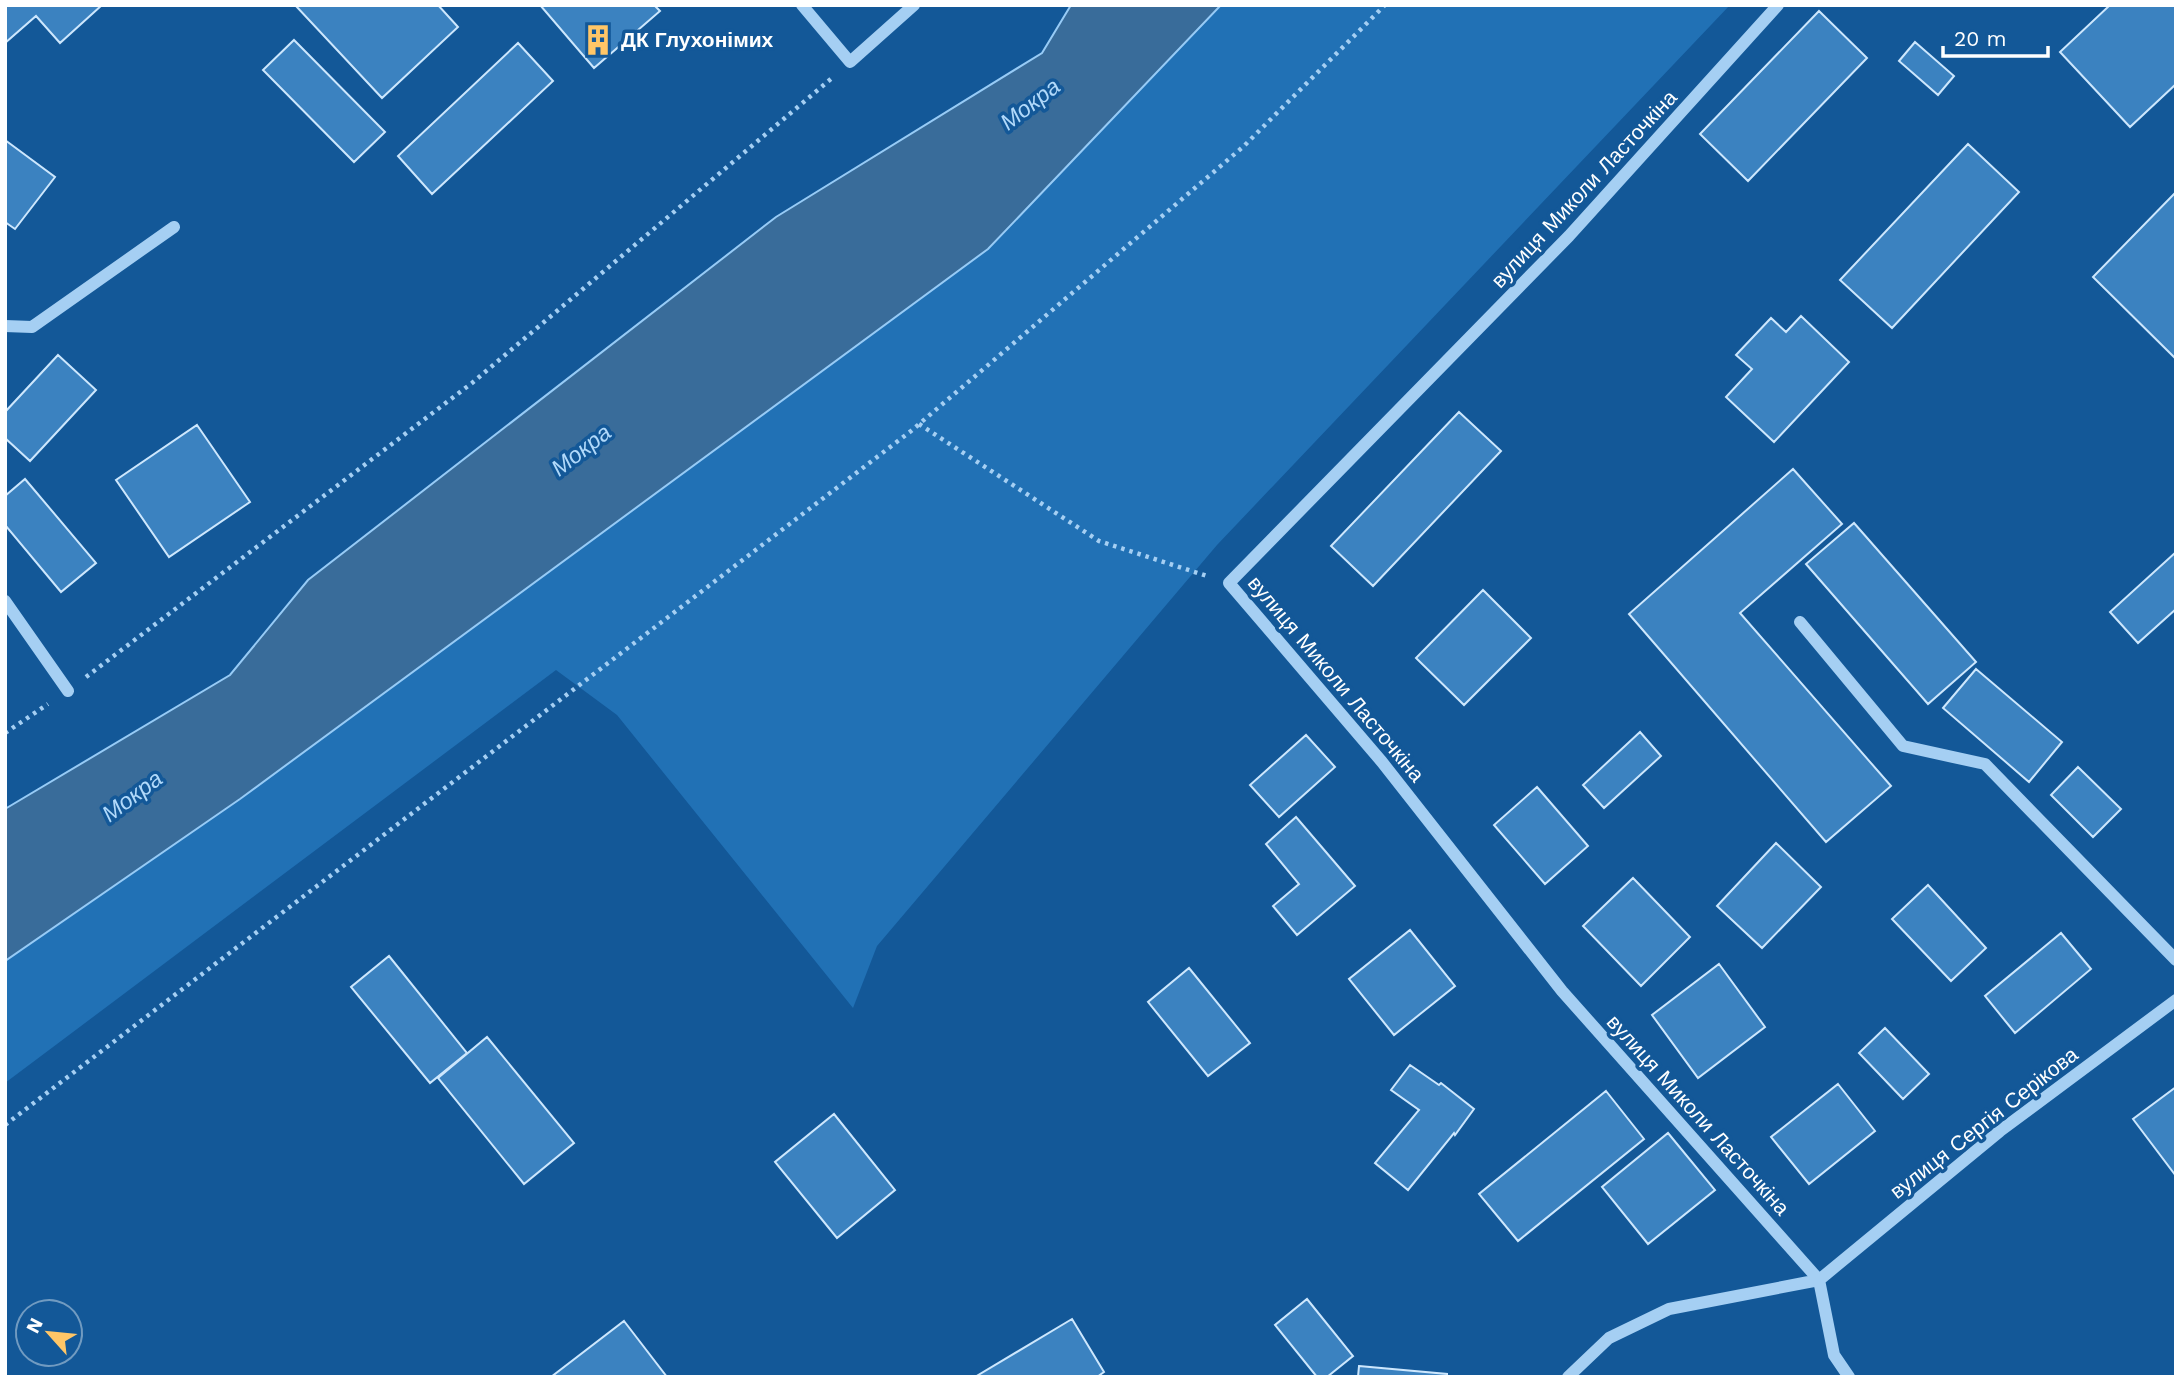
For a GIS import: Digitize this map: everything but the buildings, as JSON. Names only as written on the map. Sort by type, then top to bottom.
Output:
[{"type":"street","points":[[802,5],[850,62],[914,5]]},
{"type":"street","name":"вулиця Миколи Ласточкіна","points":[[1778,5],[1569,236],[1230,583],[1382,762],[1562,991],[1819,1280]]},
{"type":"street","points":[[5,326],[32,327],[174,227]]},
{"type":"street","points":[[5,601],[68,691]]},
{"type":"street","points":[[1800,622],[1903,746],[1985,764],[2176,960]]},
{"type":"street","name":"вулиця Сергія Серікова","points":[[1819,1280],[2000,1131],[2176,1000]]},
{"type":"street","points":[[1568,1377],[1609,1338],[1669,1309],[1819,1280],[1834,1355],[1849,1377]]},
{"type":"path","points":[[5,1125],[919,424],[1244,146],[1385,5]]},
{"type":"path","points":[[5,733],[68,691],[472,383],[850,62]]},
{"type":"path","points":[[919,424],[1099,541],[1230,583]]},
{"type":"shaded area","points":[[1221,5],[1730,5],[1217,545],[877,946],[853,1008],[617,715],[556,670],[5,1083],[5,961],[240,799],[988,249]]},
{"type":"water","name":"Мокра","points":[[1071,5],[1221,5],[988,249],[240,799],[5,961],[5,809],[230,675],[308,580],[776,217],[1042,53]]},
{"type":"place","name":"ДК Глухонімих","points":[[598,40]]}]
